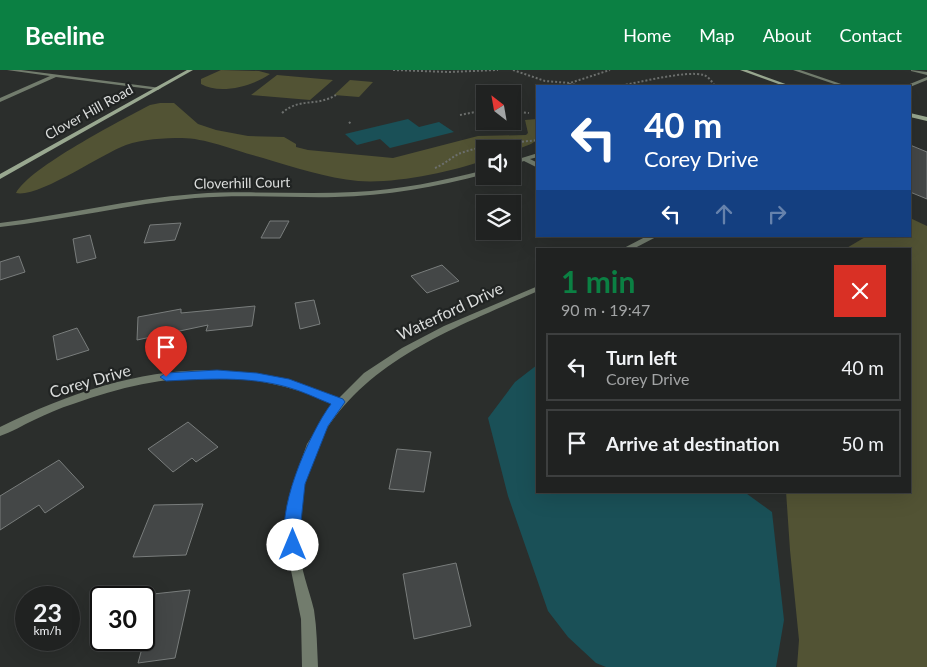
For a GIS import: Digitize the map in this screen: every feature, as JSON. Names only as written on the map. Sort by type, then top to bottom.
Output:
[{"type":"street","points":[[8,70],[158,88]]},
{"type":"street","name":"Clover Hill Road","points":[[0,177],[191,70]]},
{"type":"street","points":[[742,70],[760,73],[786,85]]},
{"type":"street","points":[[795,70],[841,85]]},
{"type":"street","points":[[913,70],[927,74]]},
{"type":"street","points":[[0,100],[55,76]]},
{"type":"street","points":[[910,85],[927,78]]},
{"type":"street","points":[[911,115],[927,119]]},
{"type":"street","points":[[521,160],[536,156]]},
{"type":"street","points":[[525,159],[536,165]]},
{"type":"street","name":"Cloverhill Court","points":[[0,225],[46,219],[149,200],[197,195],[336,195],[427,186],[476,174]]},
{"type":"street","points":[[628,248],[652,237]]},
{"type":"street","name":"Waterford Drive","points":[[310,667],[309,630],[295,568],[293,518],[298,484],[309,453],[323,424],[339,402],[393,357],[421,340],[536,289]]},
{"type":"street","name":"Corey Drive","points":[[0,432],[63,402],[149,379],[184,375],[217,374],[257,377],[289,383],[339,402]]},
{"type":"path","points":[[394,70],[440,72],[498,70]]},
{"type":"path","points":[[513,70],[545,80],[570,85]]},
{"type":"path","points":[[559,82],[577,81],[610,70]]},
{"type":"path","points":[[622,85],[655,77],[692,72],[705,76],[714,85]]},
{"type":"path","points":[[575,85],[577,81]]},
{"type":"path","points":[[282,113],[292,104],[307,100],[321,102],[336,95]]},
{"type":"path","points":[[460,115],[476,112]]},
{"type":"path","points":[[521,112],[529,113]]},
{"type":"path","points":[[430,170],[449,162],[453,157],[461,153],[491,146],[536,140]]},
{"type":"green space","points":[[221,70],[259,71],[270,74],[255,82],[236,88],[217,89],[201,84],[201,79]]},
{"type":"green space","points":[[277,75],[333,80],[310,100],[251,95]]},
{"type":"green space","points":[[350,80],[373,82],[359,97],[334,95]]},
{"type":"green space","points":[[174,103],[198,124],[216,130],[248,136],[284,137],[296,144],[296,147],[308,150],[393,158],[478,136],[526,135],[528,133],[525,120],[536,119],[536,141],[521,148],[521,140],[476,140],[476,163],[456,169],[405,179],[358,181],[322,175],[201,140],[182,138],[153,139],[126,145],[39,189],[26,193],[16,193],[25,182],[57,158],[150,105]]},
{"type":"green space","points":[[911,218],[927,226],[927,667],[797,667],[799,640],[786,493],[911,493],[911,248],[847,248],[865,237],[911,237]]},
{"type":"water","points":[[408,119],[419,127],[439,122],[454,132],[390,148],[380,139],[357,145],[345,134]]},
{"type":"water","points":[[536,366],[536,493],[746,493],[772,512],[784,620],[776,667],[606,667],[596,663],[568,637],[548,611],[508,496],[488,418],[515,382]]},
{"type":"building","points":[[911,145],[927,152],[927,199],[911,192]]},
{"type":"building","points":[[270,221],[289,221],[280,238],[261,238]]},
{"type":"building","points":[[181,223],[175,240],[144,243],[150,225]]},
{"type":"building","points":[[90,235],[96,258],[77,263],[73,239]]},
{"type":"building","points":[[19,256],[25,272],[0,280],[0,262]]},
{"type":"building","points":[[442,265],[459,281],[427,293],[411,276]]},
{"type":"building","points":[[314,300],[320,324],[300,329],[295,303]]},
{"type":"building","points":[[255,306],[252,326],[206,331],[208,325],[137,340],[138,317],[181,309],[181,313]]},
{"type":"building","points":[[77,328],[89,350],[57,360],[53,336]]},
{"type":"building","points":[[188,422],[218,447],[196,462],[192,458],[173,472],[148,449]]},
{"type":"building","points":[[397,449],[431,452],[424,492],[389,489]]},
{"type":"building","points":[[59,460],[84,487],[45,513],[39,505],[0,530],[0,496]]},
{"type":"building","points":[[203,504],[186,555],[133,557],[154,505]]},
{"type":"building","points":[[456,563],[471,626],[414,639],[403,574]]},
{"type":"building","points":[[190,590],[175,658],[138,663],[141,651],[155,651],[155,594]]},
{"type":"route","points":[[166,377],[217,374],[257,377],[289,383],[339,402],[323,424],[309,453],[298,484],[293,518],[293,545]]}]
